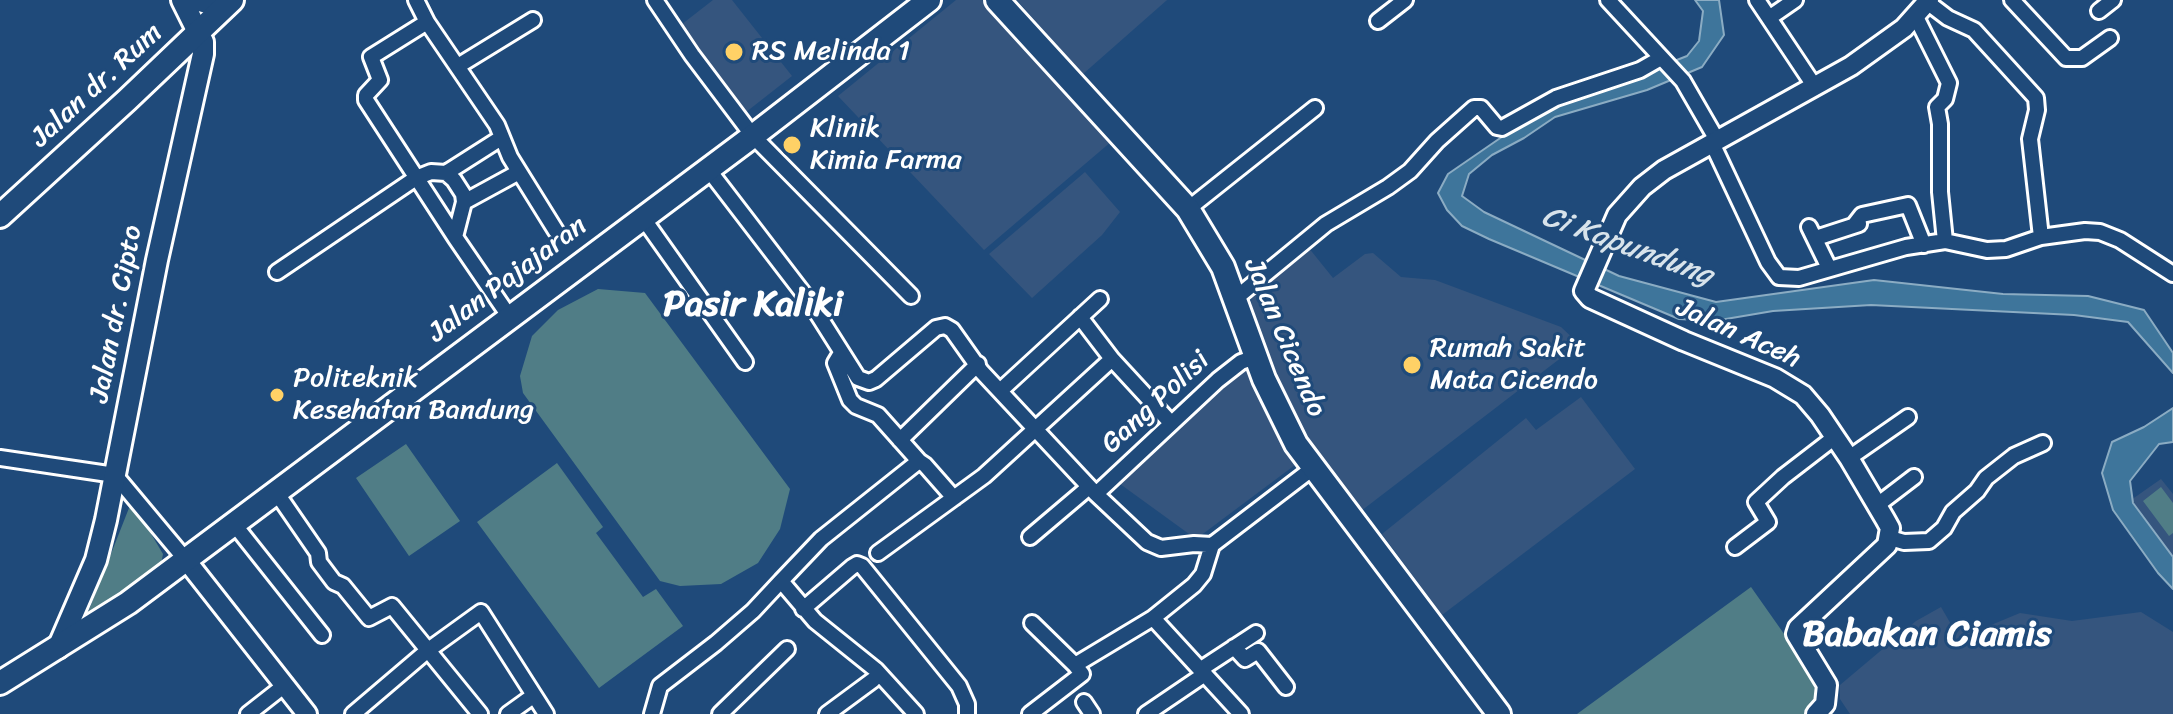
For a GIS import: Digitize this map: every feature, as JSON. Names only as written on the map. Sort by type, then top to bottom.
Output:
[{"type":"main road","points":[[182,0],[198,33],[228,4]]},
{"type":"main road","points":[[196,0],[228,4]]},
{"type":"main road","name":"Jalan Pajajaran","points":[[0,683],[128,603],[753,136],[929,0]]},
{"type":"main road","name":"Jalan Cicendo","points":[[997,0],[1188,209],[1208,240],[1236,298],[1255,357],[1279,414],[1313,468],[1499,714]]},
{"type":"main road","name":"Jalan dr. Rum","points":[[0,216],[198,33]]},
{"type":"main road","name":"Jalan dr. Cipto","points":[[58,648],[96,560],[203,54],[203,42],[198,33]]},
{"type":"main road","points":[[168,61],[179,61],[189,66],[195,75],[196,86]]},
{"type":"street","points":[[416,0],[427,22],[497,125],[519,172],[556,231]]},
{"type":"street","points":[[655,0],[753,136],[911,296]]},
{"type":"street","points":[[1378,21],[1405,0]]},
{"type":"street","points":[[1608,0],[1683,81],[1774,273],[1779,277],[1789,279],[1906,247],[1945,241],[1987,250],[2006,249],[2041,237],[2070,232],[2100,232],[2120,240],[2173,274]]},
{"type":"street","points":[[1757,0],[1815,87]]},
{"type":"street","points":[[1769,18],[1795,0]]},
{"type":"street","points":[[2012,0],[2066,58],[2082,58],[2110,38]]},
{"type":"street","points":[[2099,11],[2113,0]]},
{"type":"street","points":[[1924,6],[1974,30],[2036,98],[2030,139],[2041,237]]},
{"type":"street","points":[[1924,6],[1949,83],[1946,96],[1936,110],[1940,124],[1940,192],[1945,241]]},
{"type":"street","name":"Jalan Aceh","points":[[1890,538],[1890,528],[1849,458],[1803,395],[1789,385],[1590,298],[1584,291],[1617,215],[1629,200],[1664,170],[1851,66],[1924,6]]},
{"type":"street","points":[[458,66],[533,20]]},
{"type":"street","points":[[427,22],[371,57],[380,80],[365,98],[509,316]]},
{"type":"street","points":[[1236,298],[1326,224],[1410,171],[1472,109],[1481,108],[1500,129],[1556,98],[1640,70],[1662,59]]},
{"type":"street","points":[[1188,209],[1315,108]]},
{"type":"street","points":[[277,272],[416,178],[431,172],[446,173],[501,138]]},
{"type":"street","points":[[708,169],[810,302],[858,378],[869,382],[876,379],[936,328],[945,326],[952,330],[981,371],[1093,490],[1147,542],[1161,548],[1212,545]]},
{"type":"street","points":[[464,202],[519,172]]},
{"type":"street","points":[[446,173],[454,180],[464,202],[455,237]]},
{"type":"street","points":[[1829,268],[1813,232],[1857,224],[1862,215],[1906,204],[1910,206],[1924,245]]},
{"type":"street","points":[[643,218],[745,362]]},
{"type":"street","points":[[1001,390],[1100,299]]},
{"type":"street","points":[[1080,317],[1112,359],[1171,423]]},
{"type":"street","points":[[841,353],[835,363],[850,400],[856,406],[878,415],[954,498]]},
{"type":"street","name":"Gang Polisi","points":[[1030,537],[1093,490],[1241,362],[1255,357]]},
{"type":"street","points":[[878,553],[954,498],[1112,359]]},
{"type":"street","points":[[900,440],[978,364]]},
{"type":"street","points":[[1849,458],[1908,417]]},
{"type":"street","points":[[1735,547],[1768,522],[1756,502],[1835,437]]},
{"type":"street","points":[[1816,714],[1825,704],[1827,685],[1796,634],[1798,628],[1881,552],[1890,538],[1904,542],[1929,541],[1944,528],[1953,512],[1977,491],[1986,478],[2014,456],[2043,443]]},
{"type":"street","points":[[0,458],[115,475],[307,714]]},
{"type":"street","points":[[652,714],[660,686],[753,611],[821,539],[919,461]]},
{"type":"street","points":[[1075,665],[1153,618],[1194,585],[1203,574],[1212,545],[1313,468]]},
{"type":"street","points":[[1876,506],[1914,477]]},
{"type":"street","points":[[276,492],[334,582],[343,586],[369,618],[392,606],[480,714]]},
{"type":"street","points":[[234,524],[322,635]]},
{"type":"street","points":[[803,609],[852,567],[857,564],[862,566],[959,686],[967,704],[967,714]]},
{"type":"street","points":[[781,581],[803,609],[876,670],[916,714]]},
{"type":"street","points":[[353,714],[427,651],[481,612],[544,712]]},
{"type":"street","points":[[1153,618],[1241,714]]},
{"type":"street","points":[[1030,714],[1082,674],[1032,623]]},
{"type":"street","points":[[1146,714],[1256,633]]},
{"type":"street","points":[[1234,647],[1245,659],[1258,651],[1286,687]]},
{"type":"street","points":[[720,714],[787,649]]},
{"type":"street","points":[[827,714],[873,680]]},
{"type":"street","points":[[248,714],[285,685]]},
{"type":"street","points":[[508,714],[533,696]]},
{"type":"shaded area","name":"RS Melinda 1","points":[[713,0],[732,0],[792,76],[741,116],[677,28]]},
{"type":"shaded area","points":[[956,0],[982,0],[1112,141],[984,250],[838,96]]},
{"type":"shaded area","points":[[1017,0],[1167,0],[1083,74]]},
{"type":"shaded area","points":[[1695,0],[1719,0],[1724,35],[1702,67],[1647,90],[1555,117],[1492,155],[1469,174],[1462,196],[1484,212],[1619,276],[1716,302],[1874,280],[2003,294],[2088,296],[2144,310],[2173,353],[2173,373],[2128,322],[2074,315],[1871,305],[1773,311],[1714,321],[1679,319],[1489,239],[1462,226],[1447,210],[1438,193],[1448,174],[1557,99],[1636,76],[1687,56],[1699,41],[1703,11]]},
{"type":"shaded area","points":[[1085,172],[1120,212],[1102,235],[1032,298],[989,254]]},
{"type":"shaded area","name":"Rumah Sakit Mata Cicendo","points":[[1308,247],[1333,278],[1365,254],[1373,253],[1401,277],[1435,280],[1561,327],[1579,344],[1361,511],[1358,510],[1332,475],[1284,397],[1252,309],[1254,290]]},
{"type":"shaded area","points":[[1248,364],[1263,406],[1299,462],[1196,539],[1116,481],[1219,383]]},
{"type":"shaded area","points":[[1581,397],[1635,469],[1442,615],[1382,534],[1526,418],[1536,430]]},
{"type":"shaded area","points":[[2173,408],[2173,442],[2159,444],[2130,481],[2133,503],[2173,557],[2173,589],[2113,510],[2102,473],[2112,442],[2144,427]]},
{"type":"shaded area","points":[[2161,479],[2173,494],[2173,559],[2131,500]]},
{"type":"shaded area","points":[[1941,607],[1952,626],[1979,630],[2020,613],[2072,621],[2141,612],[2173,632],[2173,714],[1850,714],[1840,699],[1840,685],[1916,621]]},
{"type":"green space","points":[[598,289],[645,293],[790,489],[780,529],[758,563],[721,584],[680,586],[660,581],[523,393],[520,376],[532,336],[558,310]]},
{"type":"green space","points":[[406,444],[460,521],[409,556],[356,478]]},
{"type":"green space","points":[[557,463],[603,527],[596,533],[643,597],[656,589],[683,626],[599,688],[477,522]]},
{"type":"green space","points":[[2161,487],[2173,503],[2173,533],[2169,536],[2143,501]]},
{"type":"green space","points":[[134,505],[163,554],[160,569],[91,616],[87,615],[129,508]]},
{"type":"green space","points":[[1751,587],[1820,685],[1823,699],[1812,714],[1577,714]]},
{"type":"place","name":"RS Melinda 1","points":[[734,52]]},
{"type":"place","name":"Klinik Kimia Farma","points":[[792,145]]},
{"type":"place","name":"Rumah Sakit Mata Cicendo","points":[[1412,365]]},
{"type":"place","name":"Politeknik Kesehatan Bandung","points":[[277,395]]},
{"type":"district","name":"Pasir Kaliki","points":[[753,306]]},
{"type":"district","name":"Babakan Ciamis","points":[[1927,636]]},
{"type":"water label","name":"Ci Kapundung","points":[[1627,247]]}]
